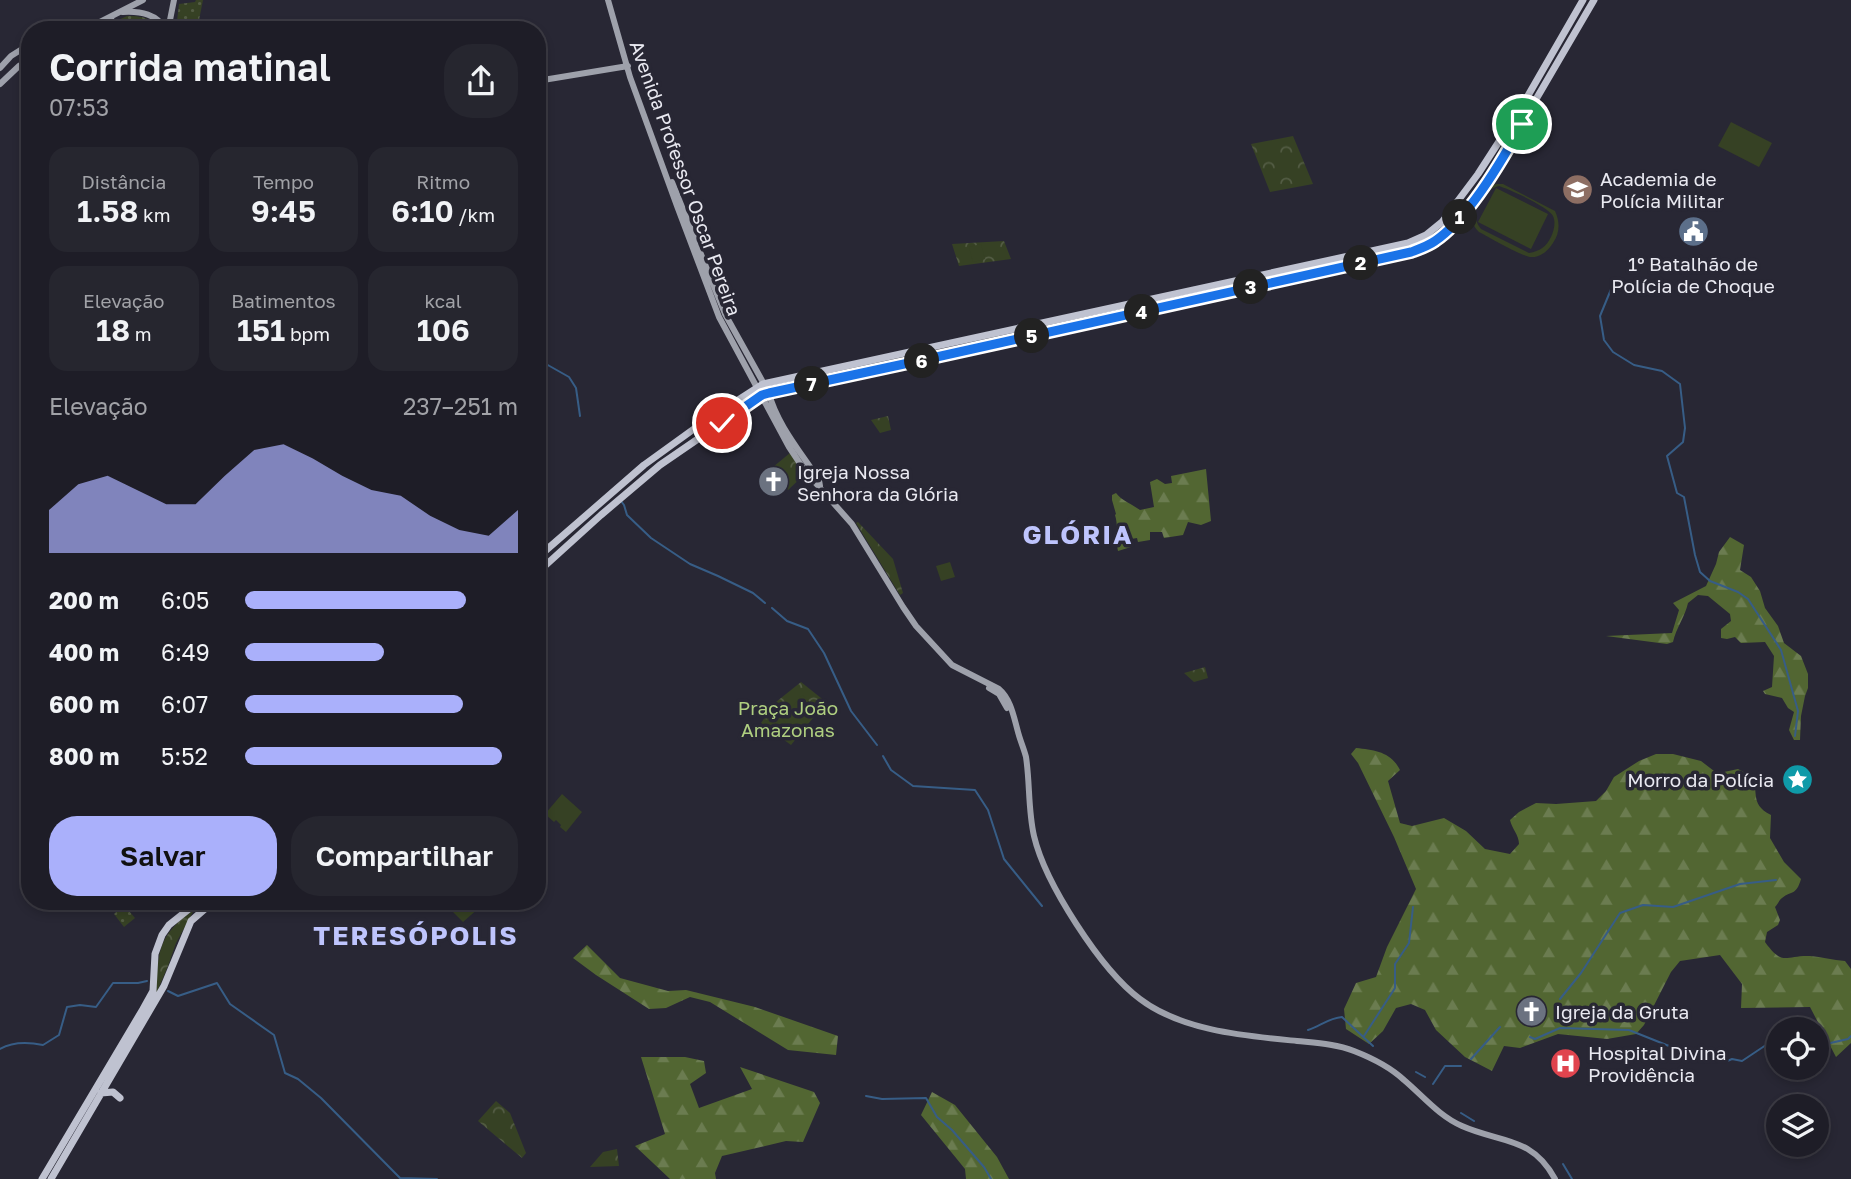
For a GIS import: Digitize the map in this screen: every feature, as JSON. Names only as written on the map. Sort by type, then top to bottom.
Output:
[{"type":"main road","points":[[102,21],[143,0]]},
{"type":"main road","points":[[169,21],[174,0]]},
{"type":"main road","name":"Avenida Professor Oscar Pereira","points":[[608,0],[629,66],[718,298],[765,394],[819,480],[820,488],[852,524],[916,626],[965,676],[999,694],[1017,728]]},
{"type":"main road","points":[[546,550],[644,466],[760,385],[1417,240],[1442,222],[1484,166],[1583,0]]},
{"type":"main road","points":[[546,565],[660,465],[765,394],[1411,252],[1432,243],[1452,226],[1493,173],[1594,0]]},
{"type":"main road","points":[[121,12],[140,12],[161,21]]},
{"type":"main road","points":[[110,21],[112,16]]},
{"type":"main road","points":[[0,68],[21,50]]},
{"type":"main road","points":[[0,84],[21,65]]},
{"type":"main road","points":[[546,80],[629,66]]},
{"type":"main road","points":[[852,524],[860,520]]},
{"type":"main road","points":[[898,598],[906,594]]},
{"type":"main road","name":"Avenida Professor Oscar Pereira","points":[[960,671],[1002,691],[1013,714],[1026,756],[1034,836],[1042,862],[1073,919],[1108,967],[1139,999],[1165,1014],[1231,1034],[1338,1046],[1356,1052],[1388,1067],[1452,1121],[1529,1149],[1550,1170],[1555,1179]]},
{"type":"main road","points":[[989,688],[1002,691]]},
{"type":"main road","points":[[42,1179],[153,991],[153,966],[158,944],[191,910]]},
{"type":"main road","points":[[51,1179],[149,1012],[171,971],[191,920],[203,910]]},
{"type":"main road","points":[[173,929],[181,943]]},
{"type":"main road","points":[[153,966],[161,973],[171,971]]},
{"type":"main road","points":[[113,1073],[115,1056]]},
{"type":"main road","points":[[101,1093],[113,1092],[120,1098]]},
{"type":"green space","points":[[203,0],[199,21],[177,21],[179,4]]},
{"type":"green space","points":[[127,16],[151,21],[116,21]]},
{"type":"green space","points":[[1731,122],[1772,143],[1759,167],[1718,146]]},
{"type":"green space","points":[[1293,136],[1313,184],[1270,192],[1251,144]]},
{"type":"green space","points":[[1503,184],[1555,211],[1558,231],[1546,251],[1530,257],[1479,232],[1474,225],[1471,211],[1477,196],[1489,186]],"holes":[[[1499,186],[1537,203],[1553,216],[1552,235],[1539,250],[1529,253],[1481,229],[1475,216],[1478,203],[1486,192]]]},
{"type":"green space","points":[[1496,188],[1548,214],[1531,249],[1478,222]]},
{"type":"green space","points":[[1004,241],[1011,259],[959,266],[952,244]]},
{"type":"green space","points":[[981,244],[985,259],[973,262],[969,247]]},
{"type":"green space","points":[[888,416],[891,430],[880,433],[871,420]]},
{"type":"green space","points":[[790,453],[804,475],[788,490],[773,467]]},
{"type":"green space","points":[[1206,469],[1211,521],[1201,525],[1188,522],[1183,535],[1164,538],[1162,532],[1150,532],[1150,540],[1138,542],[1137,538],[1131,539],[1131,547],[1118,551],[1112,495],[1116,493],[1140,510],[1154,507],[1150,482],[1157,479],[1165,484],[1172,483],[1171,476]]},
{"type":"green space","points":[[858,522],[893,559],[903,593],[900,595],[856,523]]},
{"type":"green space","points":[[1730,537],[1744,545],[1740,570],[1751,577],[1760,591],[1765,608],[1778,626],[1784,643],[1801,656],[1808,674],[1800,740],[1794,740],[1789,730],[1794,712],[1782,698],[1765,694],[1763,691],[1772,687],[1774,656],[1765,642],[1741,643],[1735,637],[1721,638],[1721,629],[1731,621],[1730,614],[1708,596],[1698,595],[1688,603],[1673,642],[1667,644],[1606,636],[1672,633],[1679,610],[1673,603],[1706,586],[1719,552]]},
{"type":"green space","points":[[950,562],[955,577],[941,581],[936,566]]},
{"type":"green space","points":[[1205,667],[1208,678],[1194,682],[1184,673]]},
{"type":"green space","name":"Praça João Amazonas","points":[[801,682],[826,702],[791,745],[761,723],[776,702]]},
{"type":"green space","points":[[802,695],[818,709],[798,732],[782,719]]},
{"type":"green space","points":[[1356,748],[1376,751],[1396,764],[1400,770],[1388,781],[1400,823],[1412,826],[1444,818],[1466,831],[1485,849],[1510,854],[1519,844],[1510,820],[1519,812],[1536,803],[1596,801],[1614,777],[1656,754],[1673,754],[1701,761],[1714,771],[1738,769],[1749,775],[1755,785],[1759,806],[1771,815],[1770,838],[1784,862],[1801,879],[1795,890],[1781,899],[1775,907],[1780,920],[1778,925],[1767,932],[1765,942],[1776,955],[1785,958],[1810,956],[1845,961],[1851,969],[1851,1043],[1836,1057],[1829,1044],[1829,1017],[1815,1017],[1810,1007],[1741,1008],[1742,984],[1720,955],[1680,961],[1671,972],[1644,1025],[1636,1034],[1607,1039],[1558,1034],[1520,1048],[1504,1046],[1492,1071],[1465,1057],[1436,1030],[1425,1010],[1411,1004],[1396,1008],[1383,1031],[1369,1044],[1346,1029],[1344,1009],[1356,983],[1376,977],[1387,947],[1416,889],[1394,837],[1351,754]]},
{"type":"green space","points":[[562,794],[582,812],[566,832],[546,813]]},
{"type":"green space","points":[[118,910],[128,910],[135,918],[124,927],[114,914]]},
{"type":"green space","points":[[194,910],[176,943],[156,994],[159,956],[166,937]]},
{"type":"green space","points":[[451,910],[477,910],[463,922]]},
{"type":"green space","points":[[587,945],[620,978],[668,991],[686,990],[755,1007],[838,1036],[836,1055],[788,1050],[710,1002],[690,997],[666,1008],[649,1009],[573,958]]},
{"type":"green space","points":[[641,1057],[685,1057],[704,1061],[706,1073],[690,1084],[699,1108],[752,1089],[740,1067],[814,1092],[820,1103],[803,1142],[786,1141],[722,1156],[715,1173],[716,1179],[670,1179],[635,1146],[665,1134]]},
{"type":"green space","points":[[932,1092],[955,1105],[997,1157],[1009,1179],[966,1179],[965,1169],[921,1115]]},
{"type":"green space","points":[[496,1101],[510,1113],[526,1153],[522,1158],[478,1121]]},
{"type":"green space","points":[[617,1149],[619,1166],[590,1167],[603,1152]]},
{"type":"waterway","points":[[1614,282],[1600,316],[1604,340],[1613,352],[1634,365],[1662,371],[1680,384],[1685,428],[1683,442],[1667,456],[1677,493],[1684,497],[1700,572],[1710,581],[1748,599],[1781,650],[1798,711],[1795,736]]},
{"type":"waterway","points":[[546,364],[569,377],[576,388],[580,416]]},
{"type":"waterway","points":[[621,501],[627,515],[651,538],[690,564],[753,593],[765,603]]},
{"type":"waterway","points":[[772,608],[787,621],[808,629],[824,653],[851,711],[877,745]]},
{"type":"waterway","points":[[883,756],[891,770],[913,786],[975,790],[988,810],[1004,859],[1042,906]]},
{"type":"waterway","points":[[1560,999],[1581,973],[1620,913],[1643,905],[1673,907],[1740,884],[1776,880]]},
{"type":"waterway","points":[[1364,1036],[1395,988],[1395,964],[1409,943],[1413,907]]},
{"type":"waterway","points":[[0,1049],[21,1043],[43,1045],[59,1035],[67,1007],[96,1007],[113,983],[147,981]]},
{"type":"waterway","points":[[168,991],[178,996],[217,983],[230,1004],[274,1035],[285,1073],[298,1079],[321,1098],[400,1178],[437,1179]]},
{"type":"waterway","points":[[1308,1030],[1342,1017],[1373,1046]]},
{"type":"waterway","points":[[1471,1059],[1500,1027]]},
{"type":"waterway","points":[[1530,1037],[1535,1039],[1560,1028],[1629,1030],[1679,1050],[1713,1054],[1725,1062],[1732,1059],[1742,1061],[1766,1045]]},
{"type":"waterway","points":[[1829,1043],[1851,1036]]},
{"type":"waterway","points":[[1433,1084],[1445,1066],[1461,1066]]},
{"type":"waterway","points":[[1416,1072],[1425,1077]]},
{"type":"waterway","points":[[866,1096],[882,1099],[926,1098],[937,1117],[952,1130],[991,1179]]},
{"type":"waterway","points":[[1461,1113],[1474,1121]]},
{"type":"waterway","points":[[1563,1164],[1572,1179]]},
{"type":"place","name":"Academia de Polícia Militar","points":[[1577,189]]},
{"type":"place","name":"1º Batalhão de Polícia de Choque","points":[[1693,232]]},
{"type":"place","name":"Igreja Nossa Senhora da Glória","points":[[774,482]]},
{"type":"place","name":"Morro da Polícia","points":[[1797,779]]},
{"type":"place","name":"Igreja da Gruta","points":[[1532,1011]]},
{"type":"place","name":"Hospital Divina Providência","points":[[1565,1063]]},
{"type":"district","name":"GLÓRIA","points":[[1078,534]]},
{"type":"district","name":"TERESÓPOLIS","points":[[416,935]]},
{"type":"route","points":[[722,423],[769,393],[1411,252],[1440,237],[1468,208],[1505,155],[1522,124]]}]
